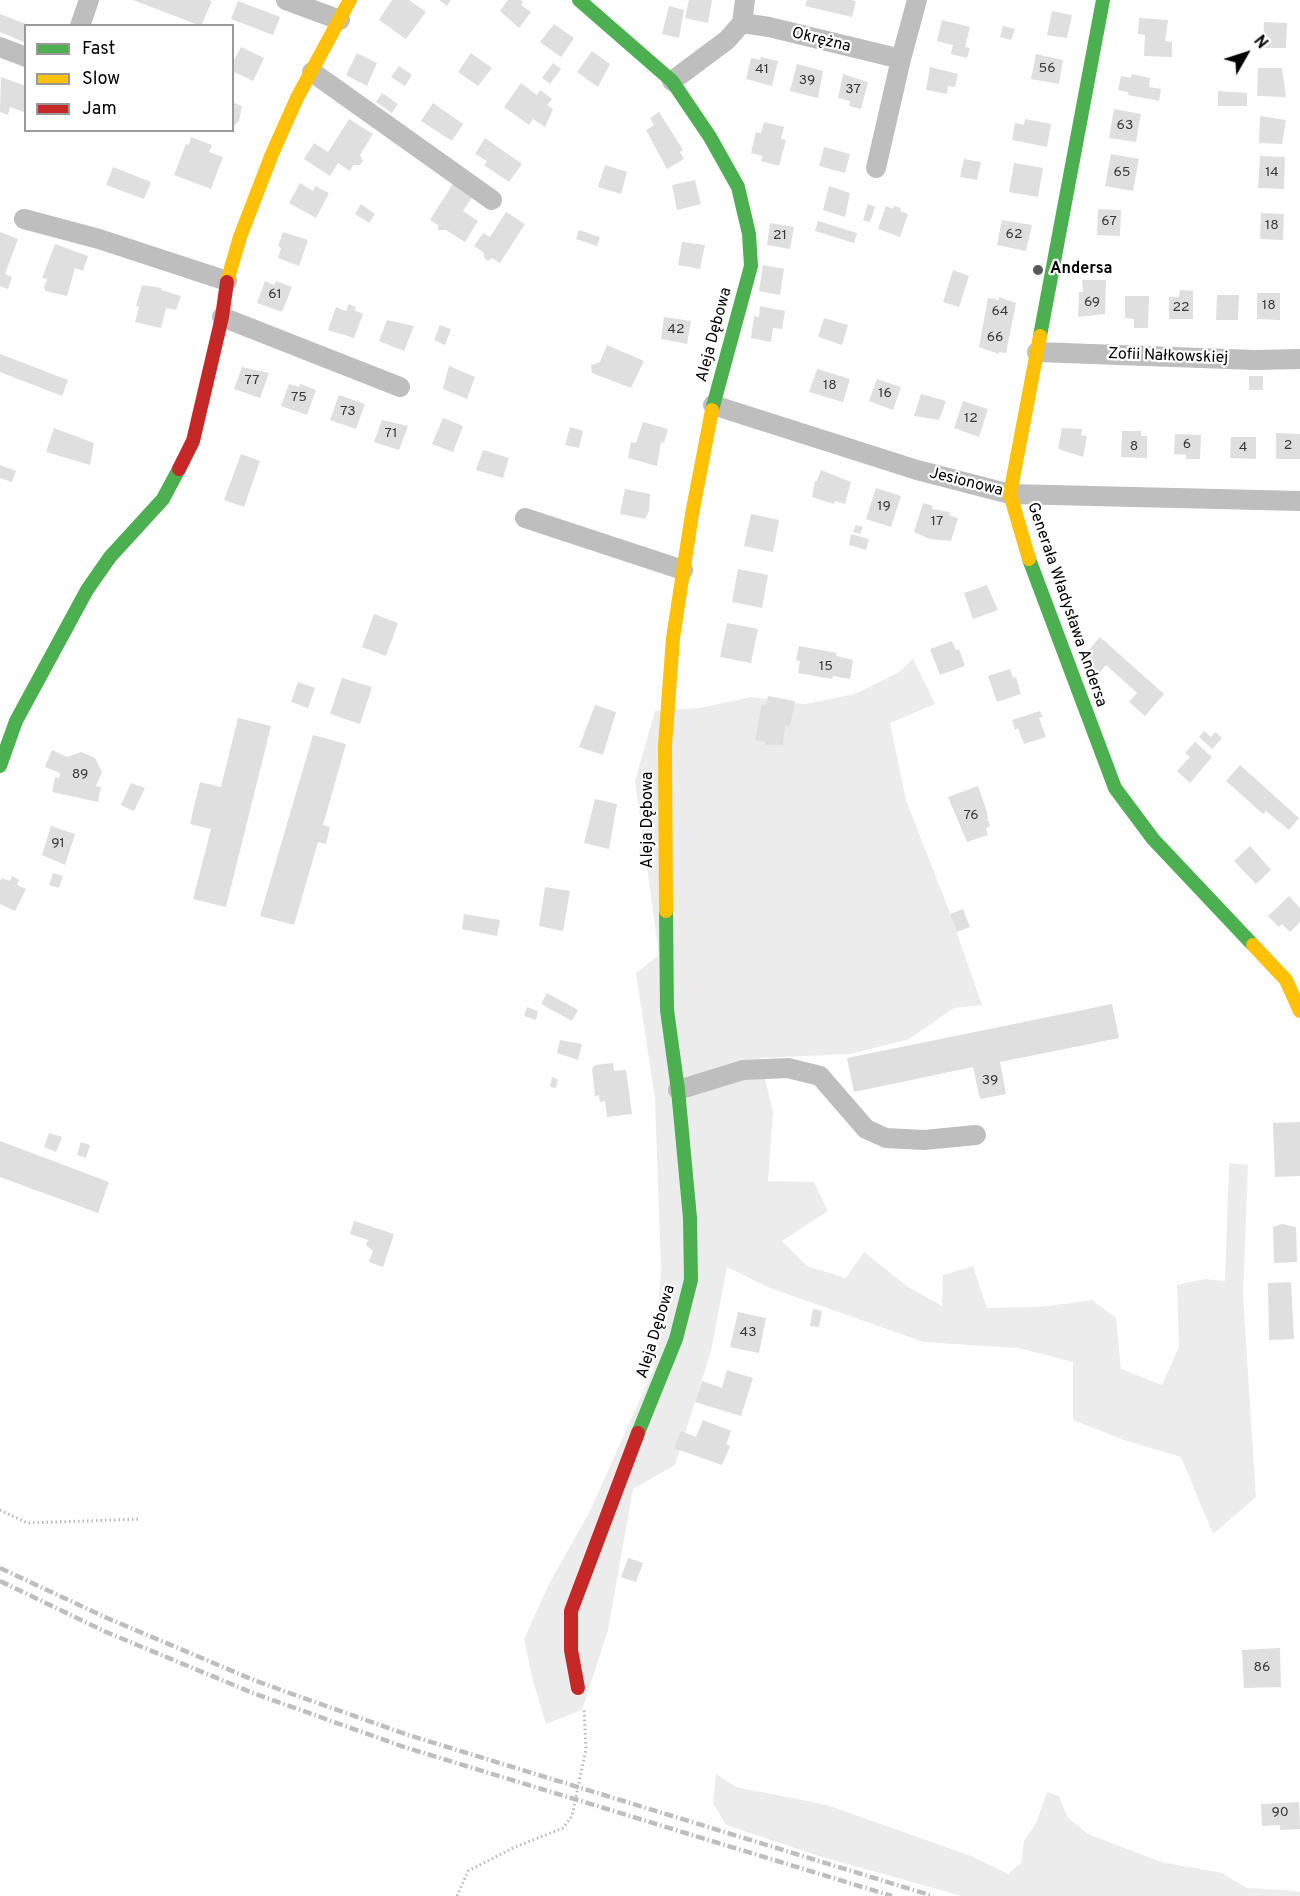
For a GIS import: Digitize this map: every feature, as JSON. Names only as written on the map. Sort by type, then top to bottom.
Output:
[{"type":"street","points":[[81,24],[89,0]]},
{"type":"street","points":[[286,0],[340,20]]},
{"type":"street","points":[[0,766],[16,721],[87,590],[110,557],[163,499],[180,470],[193,441],[222,317],[227,281],[240,237],[272,154],[350,0]]},
{"type":"street","name":"Aleja Dębowa","points":[[578,1688],[571,1650],[571,1611],[603,1522],[676,1339],[691,1280],[690,1218],[678,1090],[667,1010],[665,756],[673,638],[683,570],[713,405],[751,267],[749,234],[738,187],[710,136],[672,81],[579,0]]},
{"type":"street","points":[[672,81],[727,39],[742,24],[745,0]]},
{"type":"street","points":[[876,168],[917,0]]},
{"type":"street","name":"Generała Władysława Andersa","points":[[1103,0],[1010,494],[1023,543],[1114,788],[1153,839],[1286,980],[1300,1011]]},
{"type":"street","name":"Okrężna","points":[[742,24],[769,27],[901,59]]},
{"type":"street","points":[[0,47],[24,56]]},
{"type":"street","points":[[312,72],[492,200]]},
{"type":"street","points":[[24,219],[99,239],[227,281]]},
{"type":"street","points":[[222,317],[400,387]]},
{"type":"street","name":"Zofii Nałkowskiej","points":[[1036,352],[1255,360],[1300,359]]},
{"type":"street","name":"Jesionowa","points":[[713,405],[916,470],[1010,494],[1300,501]]},
{"type":"street","points":[[525,518],[683,570]]},
{"type":"street","points":[[678,1090],[743,1070],[788,1068],[820,1076],[866,1129],[885,1138],[924,1140],[976,1135]]},
{"type":"path","points":[[0,1510],[27,1523],[141,1519]]},
{"type":"path","points":[[457,1896],[468,1871],[513,1848],[563,1828],[572,1816],[586,1749],[586,1715],[578,1688]]},
{"type":"shaded area","points":[[913,659],[935,704],[890,723],[906,800],[950,913],[982,1005],[954,1008],[909,1039],[850,1054],[760,1058],[773,1112],[768,1181],[814,1182],[828,1211],[782,1241],[807,1266],[846,1278],[864,1252],[908,1287],[942,1306],[943,1275],[973,1266],[987,1308],[1041,1307],[1092,1300],[1116,1318],[1121,1369],[1162,1385],[1179,1347],[1177,1285],[1205,1279],[1225,1281],[1229,1163],[1248,1165],[1243,1296],[1256,1497],[1213,1534],[1181,1457],[1124,1440],[1073,1420],[1073,1362],[1018,1348],[924,1342],[770,1288],[727,1267],[711,1351],[675,1465],[633,1489],[608,1630],[582,1710],[546,1724],[533,1681],[524,1639],[549,1584],[590,1511],[653,1370],[661,1270],[655,1099],[636,973],[659,955],[635,781],[655,711],[700,708],[751,697],[804,704],[855,694],[899,672]]},
{"type":"shaded area","points":[[716,1774],[736,1787],[827,1805],[971,1856],[1008,1874],[1021,1863],[1024,1841],[1036,1823],[1047,1792],[1059,1796],[1067,1817],[1088,1834],[1161,1862],[1222,1873],[1247,1888],[1300,1892],[1300,1896],[962,1896],[819,1856],[726,1825],[713,1803]]},
{"type":"building","points":[[133,0],[212,1],[202,24],[196,24]]},
{"type":"building","points":[[392,0],[409,0],[426,12],[406,39],[379,20]]},
{"type":"building","points":[[439,0],[451,0],[447,6]]},
{"type":"building","points":[[508,0],[521,0],[523,2],[521,5],[531,12],[519,28],[500,11]]},
{"type":"building","points":[[689,0],[712,0],[708,23],[685,18]]},
{"type":"building","points":[[807,0],[856,1],[852,17],[805,6]]},
{"type":"building","points":[[238,1],[280,17],[273,35],[231,19]]},
{"type":"building","points":[[669,6],[684,10],[679,38],[662,34]]},
{"type":"building","points":[[1052,11],[1072,15],[1067,38],[1047,35]]},
{"type":"building","points":[[0,14],[26,24],[24,24],[24,42],[0,32]]},
{"type":"building","points":[[1139,18],[1168,20],[1165,41],[1172,42],[1172,57],[1144,56],[1145,35],[1138,34]]},
{"type":"building","points":[[942,20],[970,27],[965,47],[970,48],[967,58],[951,54],[953,45],[937,41]]},
{"type":"building","points":[[1264,22],[1287,23],[1286,48],[1263,48]]},
{"type":"building","points":[[554,24],[574,38],[561,57],[540,42]]},
{"type":"building","points":[[1003,26],[1015,29],[1011,40],[1000,37]]},
{"type":"building","points":[[241,47],[264,58],[253,81],[234,72],[234,60]]},
{"type":"building","points":[[592,51],[610,64],[598,87],[577,72]]},
{"type":"building","points":[[357,53],[377,63],[367,86],[346,75]]},
{"type":"building","points":[[471,53],[492,68],[478,86],[458,72]]},
{"type":"building","points":[[1036,54],[1063,60],[1059,84],[1031,79]]},
{"type":"building","points":[[761,57],[778,61],[772,86],[746,79],[751,58],[760,60]]},
{"type":"building","points":[[553,63],[561,69],[550,84],[542,78]]},
{"type":"building","points":[[797,64],[823,71],[818,98],[790,91]]},
{"type":"building","points":[[399,66],[412,75],[405,86],[391,77]]},
{"type":"building","points":[[930,67],[958,74],[955,87],[948,86],[947,94],[926,90]]},
{"type":"building","points":[[1258,68],[1282,68],[1286,97],[1257,96]]},
{"type":"building","points":[[843,74],[868,82],[861,109],[849,106],[850,101],[838,98]]},
{"type":"building","points":[[1132,74],[1150,78],[1149,87],[1161,89],[1159,101],[1128,95],[1128,92],[1118,90],[1121,76],[1131,78]]},
{"type":"building","points":[[1,77],[24,85],[24,112],[10,107],[8,115],[0,112]]},
{"type":"building","points":[[521,83],[537,95],[540,90],[552,99],[547,105],[553,109],[545,127],[533,119],[529,125],[504,107]]},
{"type":"building","points":[[1218,91],[1247,93],[1247,106],[1218,106]]},
{"type":"building","points":[[382,93],[398,104],[392,113],[376,102]]},
{"type":"building","points":[[234,103],[242,106],[239,121],[234,126]]},
{"type":"building","points":[[433,103],[463,124],[452,141],[421,121]]},
{"type":"building","points":[[1114,109],[1141,114],[1136,142],[1109,138]]},
{"type":"building","points":[[659,112],[683,150],[680,152],[684,159],[667,169],[646,130],[654,125],[650,118]]},
{"type":"building","points":[[1260,116],[1286,120],[1282,144],[1259,143]]},
{"type":"building","points":[[349,119],[373,134],[360,155],[363,161],[360,165],[353,165],[350,171],[338,163],[330,176],[304,159],[314,143],[328,152]]},
{"type":"building","points":[[1025,119],[1051,124],[1047,147],[1012,140],[1015,123],[1024,125]]},
{"type":"building","points":[[764,122],[784,127],[781,139],[786,140],[779,166],[761,161],[763,156],[751,153],[756,132],[761,133]]},
{"type":"building","points":[[191,137],[212,145],[209,152],[223,157],[211,189],[174,175]]},
{"type":"building","points":[[485,138],[522,164],[509,182],[484,165],[487,161],[475,154]]},
{"type":"building","points":[[824,147],[850,154],[845,173],[819,166]]},
{"type":"building","points":[[1111,154],[1139,159],[1133,191],[1105,186]]},
{"type":"building","points":[[1260,156],[1285,157],[1284,189],[1258,188]]},
{"type":"building","points":[[964,159],[981,162],[977,180],[960,177]]},
{"type":"building","points":[[1014,163],[1043,168],[1038,197],[1009,192]]},
{"type":"building","points":[[605,165],[627,172],[621,194],[598,187]]},
{"type":"building","points":[[113,167],[151,182],[144,199],[106,185]]},
{"type":"building","points":[[695,180],[701,204],[677,210],[672,185]]},
{"type":"building","points":[[454,182],[474,195],[463,211],[478,221],[465,242],[446,230],[438,230],[438,225],[430,220]]},
{"type":"building","points":[[300,183],[313,191],[315,186],[329,193],[316,218],[289,203]]},
{"type":"building","points":[[829,186],[850,193],[845,217],[823,210]]},
{"type":"building","points":[[361,204],[375,214],[369,223],[355,214]]},
{"type":"building","points":[[868,204],[875,207],[870,222],[863,220]]},
{"type":"building","points":[[886,206],[893,209],[894,206],[901,208],[900,211],[908,214],[900,237],[878,229]]},
{"type":"building","points":[[1098,209],[1121,210],[1120,236],[1097,235]]},
{"type":"building","points":[[506,212],[525,224],[500,263],[492,258],[488,261],[484,258],[484,253],[474,246],[483,233],[490,237]]},
{"type":"building","points":[[1261,213],[1284,214],[1283,240],[1260,239]]},
{"type":"building","points":[[1002,220],[1032,225],[1026,251],[997,245]]},
{"type":"building","points":[[818,221],[857,233],[854,243],[815,231]]},
{"type":"building","points":[[770,223],[794,227],[790,249],[767,245]]},
{"type":"building","points":[[579,230],[600,237],[597,246],[576,239]]},
{"type":"building","points":[[0,232],[18,239],[5,274],[12,277],[8,289],[0,286]]},
{"type":"building","points":[[283,232],[308,240],[299,266],[278,258],[281,248],[278,246]]},
{"type":"building","points":[[682,242],[705,245],[700,269],[678,265]]},
{"type":"building","points":[[55,244],[88,256],[83,271],[75,268],[67,296],[45,291],[44,287],[47,279],[42,278]]},
{"type":"building","points":[[763,265],[784,269],[780,295],[759,291]]},
{"type":"building","points":[[953,270],[969,276],[959,307],[943,302]]},
{"type":"building","points":[[1082,280],[1106,280],[1105,314],[1078,317],[1079,292],[1083,292]]},
{"type":"building","points":[[265,281],[274,285],[276,281],[292,287],[282,312],[257,303]]},
{"type":"building","points":[[142,285],[162,288],[161,290],[181,296],[176,310],[166,308],[161,328],[135,322],[139,307],[136,306]]},
{"type":"building","points":[[1180,290],[1193,291],[1193,319],[1169,319],[1169,297],[1179,297]]},
{"type":"building","points":[[1257,293],[1280,293],[1280,320],[1257,319]]},
{"type":"building","points":[[1217,295],[1239,295],[1238,320],[1216,320]]},
{"type":"building","points":[[1125,296],[1149,296],[1148,328],[1134,328],[1134,319],[1125,318]]},
{"type":"building","points":[[999,297],[1016,303],[1006,353],[999,352],[999,354],[979,347],[988,298],[999,300]]},
{"type":"building","points":[[349,304],[356,307],[354,310],[363,314],[354,338],[328,330],[336,307],[346,311]]},
{"type":"building","points":[[760,306],[785,311],[782,329],[773,328],[771,342],[751,338],[754,316],[759,317]]},
{"type":"building","points":[[664,317],[691,321],[687,344],[661,339]]},
{"type":"building","points":[[824,318],[848,325],[842,345],[818,337]]},
{"type":"building","points":[[387,320],[414,326],[404,351],[379,341]]},
{"type":"building","points":[[440,325],[451,329],[445,345],[434,340]]},
{"type":"building","points":[[607,345],[644,361],[631,388],[592,373],[591,365],[600,362]]},
{"type":"building","points":[[0,354],[68,380],[62,396],[0,372]]},
{"type":"building","points":[[449,366],[475,377],[467,399],[443,389]]},
{"type":"building","points":[[242,367],[269,373],[260,398],[234,389]]},
{"type":"building","points":[[817,369],[850,379],[843,402],[809,392]]},
{"type":"building","points":[[1249,376],[1263,376],[1263,390],[1249,390]]},
{"type":"building","points":[[877,379],[901,387],[893,410],[869,401]]},
{"type":"building","points":[[289,384],[299,387],[300,384],[316,390],[307,415],[281,406]]},
{"type":"building","points":[[921,394],[946,401],[939,420],[914,416]]},
{"type":"building","points":[[339,395],[365,404],[356,429],[330,420]]},
{"type":"building","points":[[963,401],[988,409],[979,437],[954,428]]},
{"type":"building","points":[[443,418],[463,426],[453,452],[432,444]]},
{"type":"building","points":[[382,420],[408,426],[399,450],[374,442]]},
{"type":"building","points":[[643,422],[668,429],[664,443],[661,442],[657,466],[628,458],[631,442],[636,443]]},
{"type":"building","points":[[570,427],[583,431],[579,448],[565,445]]},
{"type":"building","points":[[54,428],[94,443],[90,465],[46,452]]},
{"type":"building","points":[[1062,428],[1082,429],[1081,435],[1087,436],[1083,457],[1058,449]]},
{"type":"building","points":[[1122,431],[1141,431],[1141,436],[1147,436],[1147,458],[1121,457]]},
{"type":"building","points":[[1276,433],[1300,434],[1300,459],[1276,459]]},
{"type":"building","points":[[1175,434],[1201,435],[1200,459],[1186,459],[1186,455],[1174,454]]},
{"type":"building","points":[[1231,437],[1256,437],[1256,459],[1230,458]]},
{"type":"building","points":[[483,450],[509,458],[503,478],[476,470]]},
{"type":"building","points":[[241,454],[260,461],[244,507],[224,500]]},
{"type":"building","points":[[0,465],[16,471],[12,482],[0,478]]},
{"type":"building","points":[[821,470],[851,482],[845,504],[835,501],[834,504],[812,497],[815,481]]},
{"type":"building","points":[[876,488],[901,496],[891,527],[866,519]]},
{"type":"building","points":[[625,489],[650,494],[649,511],[645,519],[620,514]]},
{"type":"building","points":[[923,503],[933,506],[932,509],[950,512],[949,515],[958,518],[951,541],[930,539],[914,532]]},
{"type":"building","points":[[751,514],[779,520],[773,552],[744,546]]},
{"type":"building","points":[[856,525],[863,527],[860,534],[853,532]]},
{"type":"building","points":[[851,534],[869,539],[866,550],[849,545]]},
{"type":"building","points":[[738,569],[768,575],[762,608],[732,602]]},
{"type":"building","points":[[987,585],[998,610],[973,619],[964,593]]},
{"type":"building","points":[[374,614],[398,623],[386,656],[362,647]]},
{"type":"building","points":[[727,623],[758,629],[751,663],[720,657]]},
{"type":"building","points":[[1100,637],[1164,694],[1145,716],[1129,702],[1137,693],[1106,665],[1097,676],[1080,660]]},
{"type":"building","points":[[952,641],[956,650],[959,649],[965,666],[940,675],[930,649]]},
{"type":"building","points":[[799,646],[837,653],[836,656],[853,660],[850,679],[833,676],[832,679],[798,673],[800,661],[796,660]]},
{"type":"building","points":[[1010,669],[1013,678],[1016,677],[1021,694],[997,702],[988,676]]},
{"type":"building","points":[[342,678],[372,687],[360,724],[330,714]]},
{"type":"building","points":[[298,682],[315,688],[308,708],[291,702]]},
{"type":"building","points":[[768,696],[795,701],[790,726],[785,725],[783,745],[765,745],[766,742],[755,740],[762,704],[766,705]]},
{"type":"building","points":[[595,705],[616,712],[603,755],[579,747]]},
{"type":"building","points":[[1040,711],[1043,717],[1039,718],[1046,737],[1024,744],[1012,720]]},
{"type":"building","points":[[238,718],[271,726],[226,907],[193,899],[211,829],[190,824],[200,782],[221,787]]},
{"type":"building","points":[[1204,731],[1211,737],[1215,732],[1222,738],[1212,749],[1199,737]]},
{"type":"building","points":[[313,735],[346,744],[323,825],[330,827],[326,844],[318,842],[294,925],[260,916]]},
{"type":"building","points":[[1195,742],[1212,757],[1190,783],[1177,771],[1190,757],[1185,753]]},
{"type":"building","points":[[52,750],[67,757],[81,752],[95,758],[102,772],[96,786],[101,787],[98,802],[52,792],[55,777],[59,778],[60,773],[45,767]]},
{"type":"building","points":[[1240,765],[1299,818],[1289,830],[1266,811],[1263,814],[1226,781]]},
{"type":"building","points":[[131,783],[145,788],[134,811],[121,805]]},
{"type":"building","points":[[978,786],[987,812],[988,819],[983,820],[988,820],[990,826],[986,828],[988,835],[967,842],[948,797]]},
{"type":"building","points":[[595,799],[617,804],[609,849],[584,843]]},
{"type":"building","points":[[51,826],[75,834],[65,865],[42,855]]},
{"type":"building","points":[[1250,846],[1271,870],[1256,884],[1234,861]]},
{"type":"building","points":[[53,873],[63,876],[59,888],[49,885]]},
{"type":"building","points":[[12,876],[19,880],[17,885],[26,889],[15,911],[0,904],[0,881],[2,878],[10,881]]},
{"type":"building","points":[[545,887],[570,891],[563,931],[539,926]]},
{"type":"building","points":[[1289,896],[1300,908],[1300,922],[1290,932],[1282,924],[1279,927],[1268,916]]},
{"type":"building","points":[[963,909],[970,927],[957,932],[950,914]]},
{"type":"building","points":[[464,914],[500,920],[497,936],[462,929]]},
{"type":"building","points":[[547,993],[578,1010],[572,1021],[541,1004]]},
{"type":"building","points":[[1112,1004],[1119,1038],[1000,1062],[1006,1094],[980,1099],[973,1067],[854,1092],[847,1058]]},
{"type":"building","points":[[527,1007],[538,1011],[536,1020],[524,1016]]},
{"type":"building","points":[[560,1040],[582,1044],[578,1060],[557,1053]]},
{"type":"building","points":[[613,1063],[614,1071],[626,1070],[632,1114],[607,1117],[605,1101],[600,1102],[599,1095],[595,1096],[592,1069],[595,1065]]},
{"type":"building","points":[[552,1077],[558,1079],[556,1088],[550,1087]]},
{"type":"building","points":[[1300,1122],[1300,1176],[1275,1177],[1273,1123]]},
{"type":"building","points":[[49,1133],[62,1137],[56,1152],[44,1147]]},
{"type":"building","points":[[0,1141],[109,1182],[98,1213],[0,1177]]},
{"type":"building","points":[[81,1142],[90,1145],[86,1158],[77,1155]]},
{"type":"building","points":[[354,1221],[394,1234],[383,1267],[369,1262],[373,1251],[366,1245],[368,1240],[350,1234]]},
{"type":"building","points":[[1282,1224],[1296,1227],[1297,1262],[1274,1263],[1273,1227]]},
{"type":"building","points":[[1291,1282],[1294,1339],[1269,1340],[1268,1283]]},
{"type":"building","points":[[813,1309],[822,1311],[819,1327],[810,1326]]},
{"type":"building","points":[[738,1312],[766,1318],[759,1353],[730,1347]]},
{"type":"building","points":[[727,1370],[753,1378],[741,1416],[695,1402],[702,1381],[722,1388]]},
{"type":"building","points":[[703,1420],[731,1431],[726,1444],[730,1446],[722,1465],[674,1448],[681,1431],[696,1437]]},
{"type":"building","points":[[628,1558],[643,1563],[636,1582],[621,1577]]},
{"type":"building","points":[[1280,1648],[1281,1687],[1244,1688],[1242,1650]]},
{"type":"building","points":[[1299,1802],[1300,1829],[1280,1830],[1280,1825],[1262,1826],[1261,1804]]},
{"type":"railway","points":[[0,1568],[107,1618],[256,1681],[405,1734],[933,1896]]},
{"type":"railway","points":[[0,1581],[106,1632],[253,1693],[404,1747],[892,1896]]},
{"type":"traffic: fast","points":[[579,0],[672,81],[710,137],[738,187],[749,234],[751,266],[712,410]]},
{"type":"traffic: fast","points":[[1040,336],[1103,0]]},
{"type":"traffic: fast","points":[[0,766],[16,721],[87,590],[110,557],[163,499],[179,469]]},
{"type":"traffic: fast","points":[[1029,559],[1115,788],[1153,839],[1253,945]]},
{"type":"traffic: fast","points":[[638,1433],[676,1339],[691,1280],[690,1218],[678,1090],[667,1010],[666,911]]},
{"type":"traffic: slow","points":[[227,282],[240,237],[272,154],[297,98],[350,0]]},
{"type":"traffic: slow","points":[[1029,559],[1010,494],[1040,336]]},
{"type":"traffic: slow","points":[[666,911],[665,745],[673,638],[692,514],[712,410]]},
{"type":"traffic: slow","points":[[1253,945],[1286,980],[1300,1011]]},
{"type":"traffic: jam","points":[[179,469],[193,441],[222,317],[227,282]]},
{"type":"traffic: jam","points":[[578,1688],[571,1650],[571,1611],[638,1433]]},
{"type":"place","name":"Andersa","points":[[1038,270]]}]
